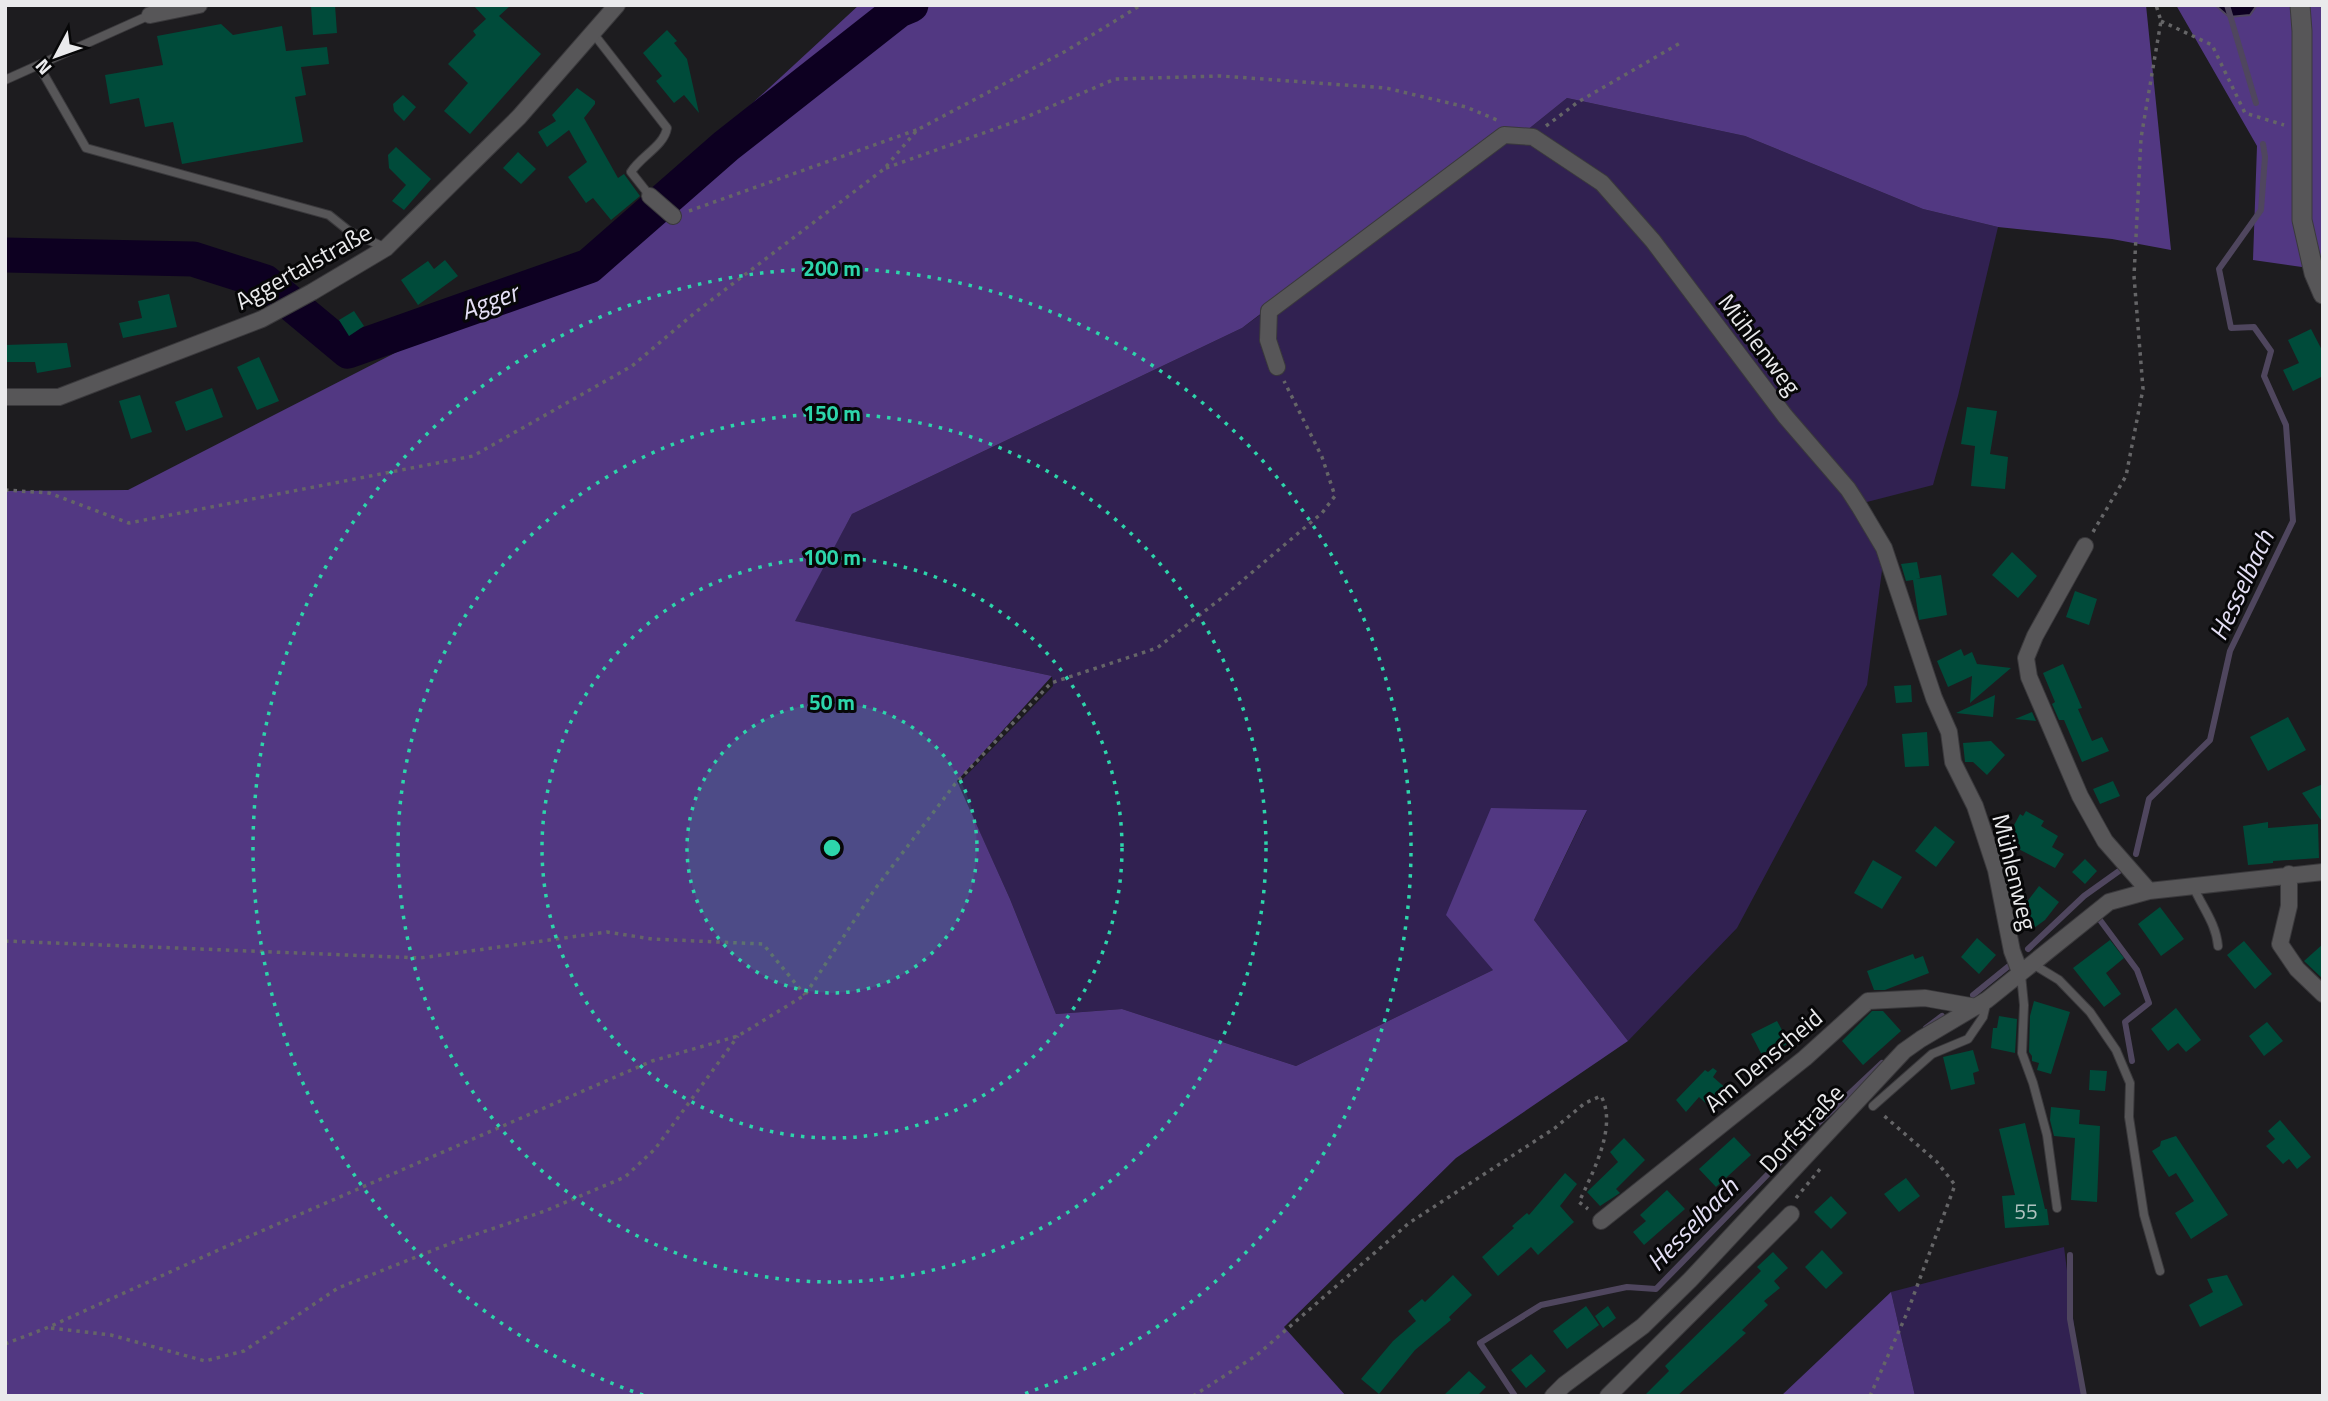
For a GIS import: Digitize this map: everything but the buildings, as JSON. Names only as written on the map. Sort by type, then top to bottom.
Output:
[{"type":"street","points":[[150,15],[199,5]]},
{"type":"street","name":"Aggertalstraße","points":[[5,397],[59,397],[262,319],[386,248],[519,117],[617,5]]},
{"type":"street","points":[[2300,5],[2302,220],[2314,273],[2323,294]]},
{"type":"street","points":[[1277,367],[1268,340],[1269,311],[1504,135],[1533,137]]},
{"type":"street","name":"Mühlenweg","points":[[1533,137],[1602,183],[1653,241],[1785,416],[1848,489],[1884,548],[1934,698],[1950,732],[1953,762],[1975,806],[1996,870],[2011,951],[2026,968]]},
{"type":"street","points":[[650,196],[673,216]]},
{"type":"street","points":[[2085,546],[2035,636],[2026,658],[2029,677],[2080,796],[2105,841],[2149,891]]},
{"type":"street","name":"Dorfstraße","points":[[1563,1392],[1643,1326],[1690,1280],[1904,1051],[1981,1004],[2109,902],[2149,891],[2323,872]]},
{"type":"street","points":[[2289,874],[2289,906],[2280,944],[2297,970],[2323,994]]},
{"type":"street","name":"Am Denscheid","points":[[1601,1221],[1805,1058],[1868,1001],[1926,998],[1981,1004]]},
{"type":"street","points":[[1608,1396],[1791,1214]]},
{"type":"lane","points":[[5,80],[150,15]]},
{"type":"lane","points":[[593,33],[667,128],[666,137],[638,161],[631,172],[650,196]]},
{"type":"lane","points":[[39,66],[86,148],[329,215],[349,231],[386,248]]},
{"type":"lane","points":[[2193,886],[2216,930],[2218,946]]},
{"type":"lane","points":[[2057,1208],[2048,1135],[2022,1053],[2026,968],[2059,980],[2090,1012],[2116,1050],[2130,1083],[2129,1117],[2144,1215],[2160,1271]]},
{"type":"lane","name":"Dorfstraße","points":[[1873,1105],[1932,1054],[1968,1039],[1983,1017],[1981,1004]]},
{"type":"path","points":[[5,490],[49,493],[129,523],[473,456],[632,366],[697,311],[884,169],[917,130],[1066,51],[1141,5]]},
{"type":"path","points":[[2085,546],[2126,477],[2143,389],[2134,276],[2141,138],[2161,21],[2156,5]]},
{"type":"path","points":[[2161,21],[2212,45],[2245,113],[2302,130]]},
{"type":"path","points":[[1533,137],[1578,102],[1679,43]]},
{"type":"path","points":[[884,169],[1017,121],[1115,79],[1221,76],[1386,88],[1466,107],[1500,122]]},
{"type":"path","points":[[673,216],[921,128]]},
{"type":"path","points":[[5,1344],[652,1061],[738,1036],[805,995],[875,889],[955,785],[1051,683],[1157,648],[1312,522],[1335,496],[1322,457],[1277,367]]},
{"type":"path","points":[[5,941],[420,958],[607,932],[652,939],[763,944],[805,995]]},
{"type":"path","points":[[49,1327],[111,1335],[205,1361],[244,1351],[338,1288],[459,1240],[545,1211],[625,1177],[655,1149],[738,1036]]},
{"type":"path","points":[[1193,1396],[1257,1355],[1409,1223],[1555,1128],[1585,1103],[1601,1096],[1607,1107],[1602,1149],[1579,1202],[1601,1221]]},
{"type":"path","points":[[1870,1396],[1907,1313],[1955,1185],[1937,1162],[1873,1105]]},
{"type":"shaded area","points":[[859,5],[2146,5],[2171,250],[2112,239],[1998,227],[1923,209],[1745,136],[1567,98],[1526,131],[1459,164],[1242,328],[852,514],[795,621],[1052,676],[957,781],[1010,899],[1056,1014],[1122,1009],[1296,1066],[1493,970],[1446,915],[1491,808],[1587,810],[1534,920],[1628,1041],[1456,1158],[1284,1327],[1346,1396],[5,1396],[5,491],[128,490],[590,253]]},
{"type":"shaded area","points":[[2176,5],[2323,5],[2323,270],[2253,260],[2257,146]]},
{"type":"shaded area","points":[[2215,5],[2257,5],[2250,15],[2229,17]]},
{"type":"shaded area","points":[[1567,98],[1745,136],[1923,209],[1998,227],[1958,396],[1933,485],[1863,503],[1605,182],[1526,131]]},
{"type":"shaded area","points":[[1505,138],[1534,140],[1601,185],[1846,490],[1884,555],[1867,685],[1737,928],[1628,1041],[1534,920],[1587,811],[1493,970],[1296,1066],[1122,1009],[1056,1014],[1010,899],[958,784],[1053,686],[1052,676],[794,621],[852,514],[1242,328]]},
{"type":"shaded area","points":[[2064,1247],[2083,1396],[1915,1396],[1891,1292]]},
{"type":"shaded area","points":[[1891,1292],[1915,1396],[1781,1396]]},
{"type":"waterway","name":"Agger","points":[[5,255],[193,259],[265,282],[348,351],[589,266],[726,146],[899,10],[911,5]]},
{"type":"waterway","name":"Hesselbach","points":[[2227,5],[2256,103]]},
{"type":"waterway","name":"Hesselbach","points":[[2136,854],[2149,799],[2210,740],[2230,651],[2293,521],[2286,425],[2264,376],[2271,351],[2254,327],[2231,328],[2219,269],[2261,210],[2265,157],[2263,144]]},
{"type":"waterway","name":"Hesselbach","points":[[2028,949],[2084,896],[2119,871]]},
{"type":"waterway","points":[[2100,920],[2137,970],[2149,1003],[2125,1022],[2132,1061]]},
{"type":"waterway","name":"Hesselbach","points":[[1973,995],[2010,965]]},
{"type":"waterway","name":"Hesselbach","points":[[1926,1028],[1942,1016]]},
{"type":"waterway","name":"Hesselbach","points":[[1515,1396],[1480,1343],[1541,1305],[1627,1287],[1656,1289],[1812,1129],[1882,1063]]},
{"type":"waterway","points":[[2070,1255],[2070,1319],[2084,1396]]}]
